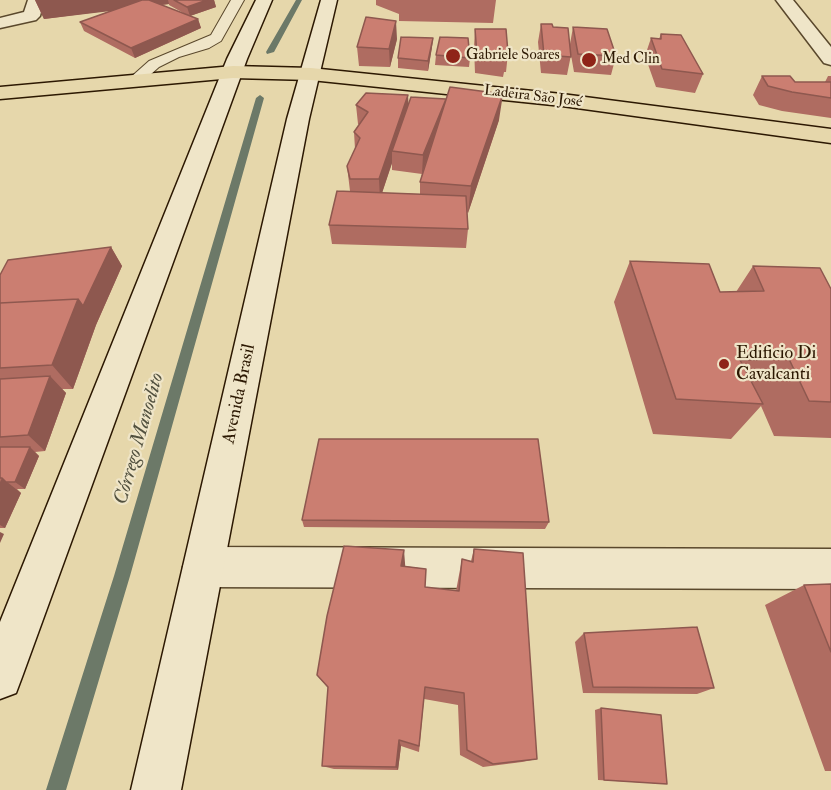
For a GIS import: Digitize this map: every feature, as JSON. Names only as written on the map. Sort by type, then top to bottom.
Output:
[{"type":"main road","points":[[0,23],[30,16],[34,12],[36,0]]},
{"type":"main road","points":[[0,677],[233,72],[264,0]]},
{"type":"main road","name":"Avenida Brasil","points":[[156,790],[298,119],[329,0]]},
{"type":"main road","points":[[784,0],[831,59]]},
{"type":"main road","name":"Ladeira São José","points":[[0,93],[233,72],[310,74],[562,100],[831,136]]},
{"type":"main road","points":[[203,567],[831,569]]},
{"type":"lane","points":[[136,80],[154,64],[174,54],[204,45],[216,38],[238,0]]},
{"type":"building","points":[[142,0],[149,0],[198,19],[131,48],[80,22]]},
{"type":"building","points":[[174,0],[207,0],[187,7]]},
{"type":"building","points":[[366,17],[396,21],[389,49],[357,47]]},
{"type":"building","points":[[541,24],[568,28],[571,57],[544,55]]},
{"type":"building","points":[[573,27],[607,29],[616,56],[578,54]]},
{"type":"building","points":[[475,29],[506,29],[508,53],[504,53],[505,59],[477,55]]},
{"type":"building","points":[[661,34],[681,35],[703,74],[662,69],[651,38],[661,39]]},
{"type":"building","points":[[401,37],[433,38],[428,61],[398,58]]},
{"type":"building","points":[[440,37],[468,38],[470,58],[436,55]]},
{"type":"building","points":[[762,76],[790,76],[795,82],[831,82],[831,98],[768,86]]},
{"type":"building","points":[[450,87],[503,94],[471,186],[420,182]]},
{"type":"building","points":[[366,93],[408,95],[379,179],[350,179],[347,166],[360,138],[354,132],[368,112],[356,105]]},
{"type":"building","points":[[411,97],[446,99],[423,155],[392,151]]},
{"type":"building","points":[[337,191],[466,196],[468,229],[329,225]]},
{"type":"building","points":[[111,247],[83,306],[78,299],[0,303],[0,275],[8,260]]},
{"type":"building","points":[[630,261],[709,264],[720,292],[764,291],[753,266],[820,268],[831,289],[831,402],[809,401],[789,359],[740,360],[763,404],[676,399]]},
{"type":"building","points":[[78,299],[52,365],[0,368],[0,303]]},
{"type":"building","points":[[50,376],[28,435],[0,437],[0,379]]},
{"type":"building","points":[[319,439],[538,439],[549,522],[302,520]]},
{"type":"building","points":[[0,447],[30,447],[15,482],[6,482],[0,478]]},
{"type":"building","points":[[344,546],[404,550],[401,566],[426,569],[425,587],[459,591],[462,559],[473,562],[474,549],[523,553],[537,759],[493,764],[467,750],[464,693],[425,687],[419,746],[399,740],[396,767],[322,766],[328,687],[317,675],[327,616]]},
{"type":"building","points":[[831,584],[831,652],[804,585]]},
{"type":"building","points":[[697,627],[714,688],[593,687],[584,633]]},
{"type":"building","points":[[601,708],[661,715],[667,784],[604,780]]},
{"type":"waterway","name":"Córrego Manoelito","points":[[270,52],[299,0]]},
{"type":"waterway","name":"Córrego Manoelito","points":[[56,790],[122,576],[260,98]]},
{"type":"place","name":"Gabriele Soares","points":[[453,56]]},
{"type":"place","name":"Med Clin","points":[[589,60]]},
{"type":"place","name":"Edificio Di Cavalcanti","points":[[724,364]]}]
